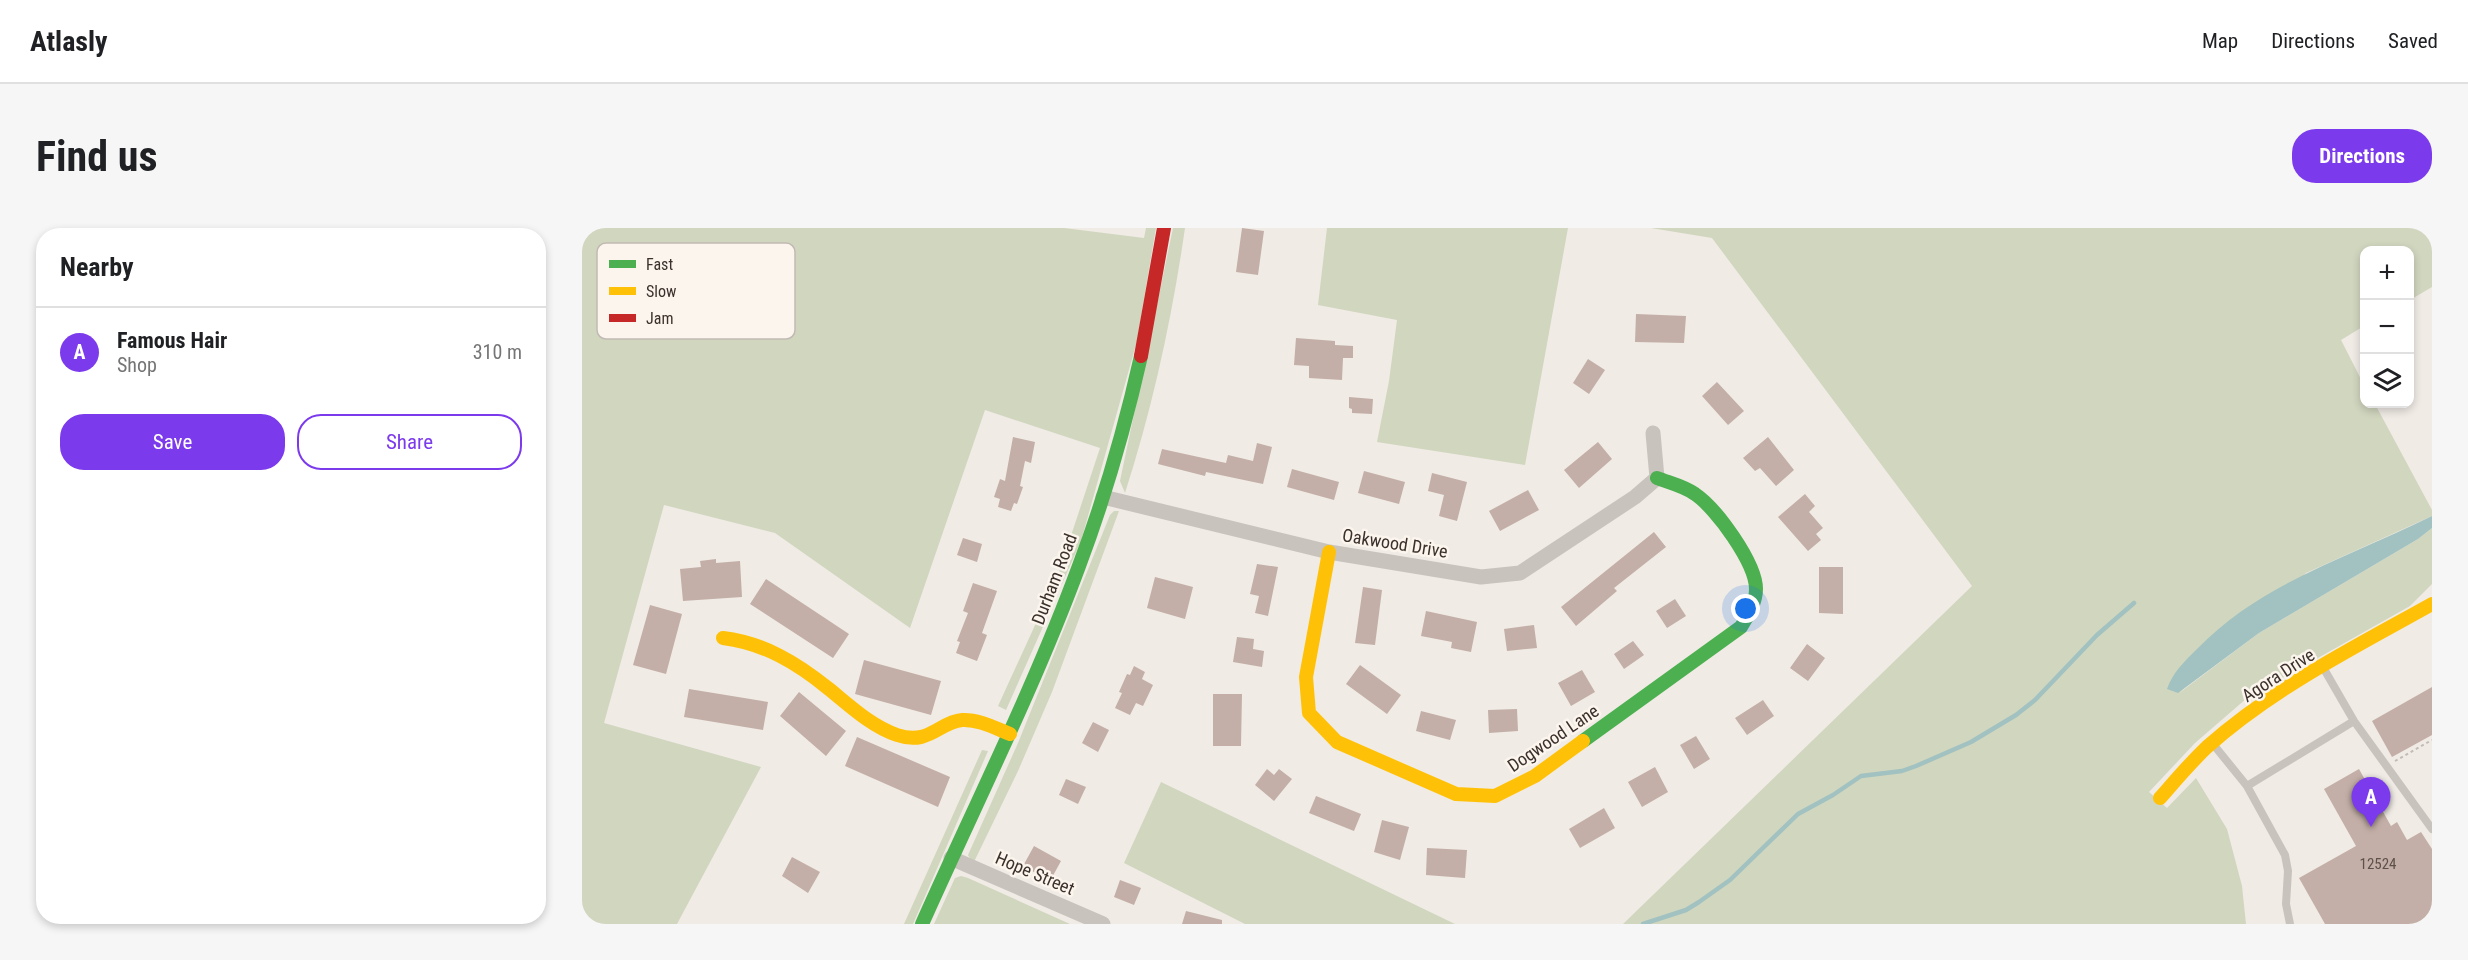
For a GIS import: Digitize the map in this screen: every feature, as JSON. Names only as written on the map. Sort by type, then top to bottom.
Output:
[{"type":"street","name":"Durham Road","points":[[922,924],[1010,734],[1070,591],[1103,497],[1135,382],[1148,325],[1164,228]]},
{"type":"street","points":[[1653,433],[1657,478]]},
{"type":"street","name":"Oakwood Drive","points":[[1103,497],[1329,552],[1481,577],[1520,573],[1635,497],[1657,478]]},
{"type":"street","name":"Dogwood Lane","points":[[1329,552],[1306,677],[1310,713],[1337,742],[1456,794],[1495,796],[1535,776],[1741,627],[1753,609],[1756,587],[1752,571],[1707,502],[1685,488],[1657,478]]},
{"type":"street","name":"Agora Drive","points":[[2160,798],[2211,743],[2262,705],[2323,666],[2432,604]]},
{"type":"street","points":[[723,638],[751,641],[769,649],[812,677],[857,712],[893,734],[914,738],[925,737],[959,720],[992,726],[1010,734]]},
{"type":"street","name":"Hope Street","points":[[951,858],[1103,924]]},
{"type":"lane","points":[[2323,666],[2354,721],[2432,829]]},
{"type":"lane","points":[[2247,786],[2354,721]]},
{"type":"lane","points":[[2211,743],[2247,786],[2285,855],[2288,871],[2286,904],[2290,924]]},
{"type":"path","points":[[2392,762],[2432,740]]},
{"type":"green space","points":[[582,228],[1064,228],[1144,238],[1146,228],[1156,228],[1137,341],[1081,541],[1006,710],[998,706],[1058,575],[1100,448],[985,410],[910,628],[775,533],[664,505],[604,723],[761,767],[677,924],[582,924]]},
{"type":"green space","points":[[1173,228],[1185,228],[1174,295],[1153,395],[1125,493],[1120,481]]},
{"type":"green space","points":[[1327,228],[1568,228],[1525,465],[1377,442],[1389,381],[1397,320],[1318,305]]},
{"type":"green space","points":[[1651,228],[2432,228],[2432,287],[2414,298],[2414,246],[2360,246],[2360,328],[2341,340],[2360,377],[2360,408],[2377,408],[2432,510],[2432,516],[2306,573],[2179,693],[2259,633],[2418,539],[2432,528],[2432,584],[2410,606],[2247,698],[2195,743],[2149,792],[2167,808],[2196,778],[2227,829],[2242,886],[2246,924],[1623,924],[1972,586],[1712,238]]},
{"type":"green space","points":[[1114,511],[1119,511],[1052,692],[1018,771],[973,864],[968,855],[1018,743],[1110,515]]},
{"type":"green space","points":[[982,750],[988,751],[913,924],[904,924]]},
{"type":"green space","points":[[1161,782],[1455,924],[1245,924],[1124,863]]},
{"type":"green space","points":[[961,876],[1070,924],[934,924],[955,878]]},
{"type":"water","points":[[2432,516],[2432,528],[2418,539],[2259,633],[2178,693],[2167,689],[2176,672],[2192,654],[2222,626],[2250,606],[2308,573]]},
{"type":"building","points":[[1242,228],[1264,231],[1258,275],[1236,272]]},
{"type":"building","points":[[1636,314],[1686,316],[1684,343],[1635,342]]},
{"type":"building","points":[[1296,338],[1335,341],[1335,345],[1353,346],[1353,358],[1343,358],[1342,380],[1309,378],[1309,366],[1294,365]]},
{"type":"building","points":[[1588,359],[1605,370],[1589,394],[1573,383]]},
{"type":"building","points":[[1717,382],[1744,411],[1728,425],[1702,396]]},
{"type":"building","points":[[1349,397],[1373,399],[1372,414],[1352,413],[1352,409],[1349,408]]},
{"type":"building","points":[[1013,437],[1035,442],[1031,463],[1025,461],[1020,486],[1023,487],[1017,504],[1014,503],[1011,511],[998,507],[1000,499],[994,497],[1000,479],[1005,481]]},
{"type":"building","points":[[1768,437],[1794,470],[1776,486],[1760,468],[1755,471],[1743,458]]},
{"type":"building","points":[[1598,442],[1612,459],[1579,488],[1564,470]]},
{"type":"building","points":[[1257,443],[1272,447],[1263,484],[1206,472],[1205,476],[1158,464],[1162,449],[1226,463],[1228,455],[1253,461]]},
{"type":"building","points":[[1292,469],[1339,482],[1334,500],[1287,487]]},
{"type":"building","points":[[1364,471],[1405,482],[1399,504],[1358,493]]},
{"type":"building","points":[[1432,473],[1467,482],[1457,521],[1439,516],[1444,495],[1428,491]]},
{"type":"building","points":[[1528,490],[1539,510],[1500,531],[1489,511]]},
{"type":"building","points":[[1805,494],[1815,506],[1809,512],[1823,528],[1816,534],[1821,540],[1808,551],[1778,517]]},
{"type":"building","points":[[1654,532],[1666,547],[1614,588],[1617,591],[1576,626],[1561,607]]},
{"type":"building","points":[[963,538],[982,544],[977,562],[957,555]]},
{"type":"building","points":[[716,559],[716,563],[740,561],[742,597],[683,601],[680,569],[701,567],[700,561]]},
{"type":"building","points":[[1257,564],[1278,567],[1268,616],[1255,613],[1259,596],[1250,594]]},
{"type":"building","points":[[1819,567],[1843,567],[1843,614],[1819,613]]},
{"type":"building","points":[[1155,577],[1193,587],[1185,619],[1147,608]]},
{"type":"building","points":[[766,579],[849,634],[833,658],[750,604]]},
{"type":"building","points":[[973,583],[997,591],[982,633],[987,635],[977,661],[956,653],[960,642],[957,641],[968,613],[963,611]]},
{"type":"building","points":[[1363,587],[1382,590],[1375,645],[1355,643]]},
{"type":"building","points":[[1675,599],[1686,616],[1667,628],[1656,611]]},
{"type":"building","points":[[650,605],[682,614],[666,674],[633,665]]},
{"type":"building","points":[[1426,611],[1477,622],[1471,652],[1451,648],[1452,642],[1421,636]]},
{"type":"building","points":[[1534,625],[1537,648],[1507,651],[1504,629]]},
{"type":"building","points":[[1237,637],[1254,639],[1253,649],[1264,651],[1262,667],[1233,662]]},
{"type":"building","points":[[1633,641],[1644,655],[1624,669],[1614,654]]},
{"type":"building","points":[[1807,644],[1825,658],[1808,681],[1790,668]]},
{"type":"building","points":[[864,660],[941,681],[931,715],[855,694]]},
{"type":"building","points":[[1360,665],[1401,695],[1387,714],[1346,684]]},
{"type":"building","points":[[1134,666],[1145,672],[1142,679],[1153,685],[1143,706],[1136,703],[1130,715],[1115,708],[1127,674],[1130,675]]},
{"type":"building","points":[[1582,670],[1595,692],[1571,706],[1558,683]]},
{"type":"building","points":[[2432,687],[2432,735],[2392,757],[2372,721]]},
{"type":"building","points":[[689,689],[768,702],[763,730],[684,717]]},
{"type":"building","points":[[799,692],[846,731],[826,756],[780,716]]},
{"type":"building","points":[[1213,694],[1242,694],[1241,746],[1213,746]]},
{"type":"building","points":[[1763,700],[1774,716],[1747,735],[1735,718]]},
{"type":"building","points":[[1517,709],[1518,731],[1489,733],[1488,710]]},
{"type":"building","points":[[1421,711],[1456,720],[1450,740],[1416,731]]},
{"type":"building","points":[[1093,722],[1109,730],[1098,752],[1082,743]]},
{"type":"building","points":[[1696,736],[1710,759],[1694,769],[1680,745]]},
{"type":"building","points":[[857,737],[950,777],[938,807],[845,766]]},
{"type":"building","points":[[1655,767],[1668,792],[1642,807],[1628,782]]},
{"type":"building","points":[[1267,769],[1274,775],[1279,769],[1292,779],[1274,801],[1255,785]]},
{"type":"building","points":[[2359,769],[2391,826],[2397,822],[2407,840],[2421,832],[2432,849],[2432,924],[2325,924],[2299,878],[2356,846],[2324,789]]},
{"type":"building","points":[[1066,779],[1086,787],[1078,804],[1059,795]]},
{"type":"building","points":[[1316,796],[1361,814],[1354,831],[1309,813]]},
{"type":"building","points":[[1604,808],[1615,828],[1580,848],[1569,829]]},
{"type":"building","points":[[1382,820],[1409,827],[1400,860],[1374,852]]},
{"type":"building","points":[[1034,846],[1061,861],[1050,881],[1023,866]]},
{"type":"building","points":[[1427,848],[1467,850],[1465,878],[1426,875]]},
{"type":"building","points":[[792,857],[820,872],[808,893],[782,876]]},
{"type":"building","points":[[1120,880],[1141,888],[1134,905],[1114,897]]},
{"type":"building","points":[[1186,911],[1222,920],[1222,924],[1182,924]]},
{"type":"waterway","points":[[1643,924],[1686,910],[1699,902],[1730,880],[1798,814],[1833,795],[1861,776],[1902,771],[1916,766],[1971,742],[2016,715],[2035,700],[2097,635],[2134,603]]},
{"type":"traffic: fast","points":[[922,924],[1024,702],[1062,612],[1106,488],[1141,356]]},
{"type":"traffic: fast","points":[[1583,741],[1741,627],[1755,599],[1756,589],[1749,565],[1724,523],[1695,494],[1657,478]]},
{"type":"traffic: slow","points":[[1329,552],[1306,677],[1309,713],[1337,742],[1456,794],[1495,796],[1535,776],[1583,741]]},
{"type":"traffic: slow","points":[[2160,798],[2207,747],[2259,706],[2315,670],[2432,604]]},
{"type":"traffic: slow","points":[[723,638],[766,649],[792,663],[870,721],[897,735],[908,738],[926,736],[962,720],[980,722],[1010,734]]},
{"type":"traffic: jam","points":[[1141,356],[1164,228]]},
{"type":"place","name":"Famous Hair","points":[[2371,827]]}]
